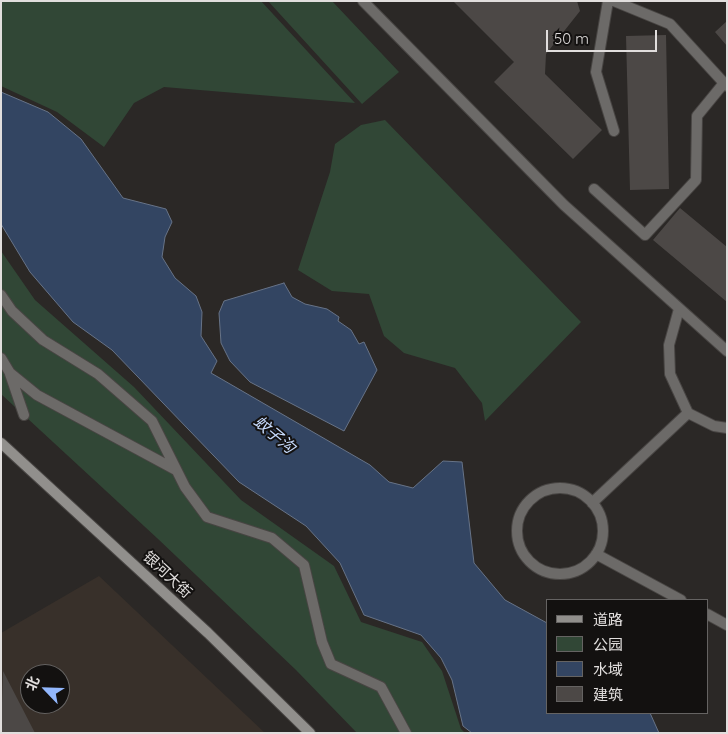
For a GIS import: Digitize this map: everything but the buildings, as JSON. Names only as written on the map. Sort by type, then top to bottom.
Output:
[{"type":"main road","name":"银河大街","points":[[1,443],[208,633],[310,733]]},
{"type":"street","points":[[363,1],[564,205],[727,351]]},
{"type":"street","points":[[608,1],[596,72],[614,131]]},
{"type":"street","points":[[594,189],[645,235],[696,180],[697,116],[726,84],[670,24],[614,1]]},
{"type":"street","points":[[1,295],[12,311],[43,340],[98,374],[152,421],[185,487],[207,517],[272,538],[304,565],[322,642],[331,664],[381,687],[406,733]]},
{"type":"street","points":[[680,309],[669,345],[670,374],[688,413],[714,426],[727,428]]},
{"type":"street","points":[[1,358],[10,373],[24,415]]},
{"type":"street","points":[[10,373],[37,395],[176,470]]},
{"type":"street","points":[[592,503],[688,413]]},
{"type":"street","points":[[556,488],[569,489],[582,494],[592,503],[600,515],[603,528],[602,542],[596,554],[586,566],[573,572],[559,575],[544,572],[532,564],[522,553],[517,539],[517,524],[522,510],[531,499],[542,492],[556,488]]},
{"type":"street","points":[[596,554],[679,599]]},
{"type":"street","points":[[708,615],[727,625]]},
{"type":"shaded area","points":[[99,576],[265,733],[1,733],[1,633]]},
{"type":"green space","points":[[1,1],[261,1],[355,103],[164,87],[134,103],[104,147],[57,112],[1,86]]},
{"type":"green space","points":[[268,1],[332,1],[399,72],[362,104]]},
{"type":"green space","points":[[385,120],[581,322],[485,421],[482,403],[455,368],[404,353],[384,336],[369,294],[332,291],[298,270],[330,172],[335,144],[361,125]]},
{"type":"green space","points":[[1,251],[35,300],[134,387],[241,500],[334,566],[361,622],[422,642],[442,671],[461,729],[465,733],[357,733],[296,670],[1,394]]},
{"type":"water","name":"蚊子沟","points":[[1,92],[48,112],[81,139],[123,198],[166,209],[172,222],[165,237],[162,257],[175,278],[196,296],[202,312],[201,336],[217,361],[211,373],[370,465],[389,482],[413,488],[443,461],[462,462],[474,563],[505,600],[546,622],[546,714],[650,714],[659,733],[472,733],[463,726],[452,680],[441,658],[421,635],[364,615],[340,563],[306,526],[239,482],[112,350],[73,322],[30,272],[1,224]]},
{"type":"water","points":[[284,283],[292,297],[305,304],[327,309],[339,317],[338,321],[351,330],[359,344],[364,342],[377,370],[344,431],[250,382],[230,361],[221,343],[219,313],[224,301]]}]
